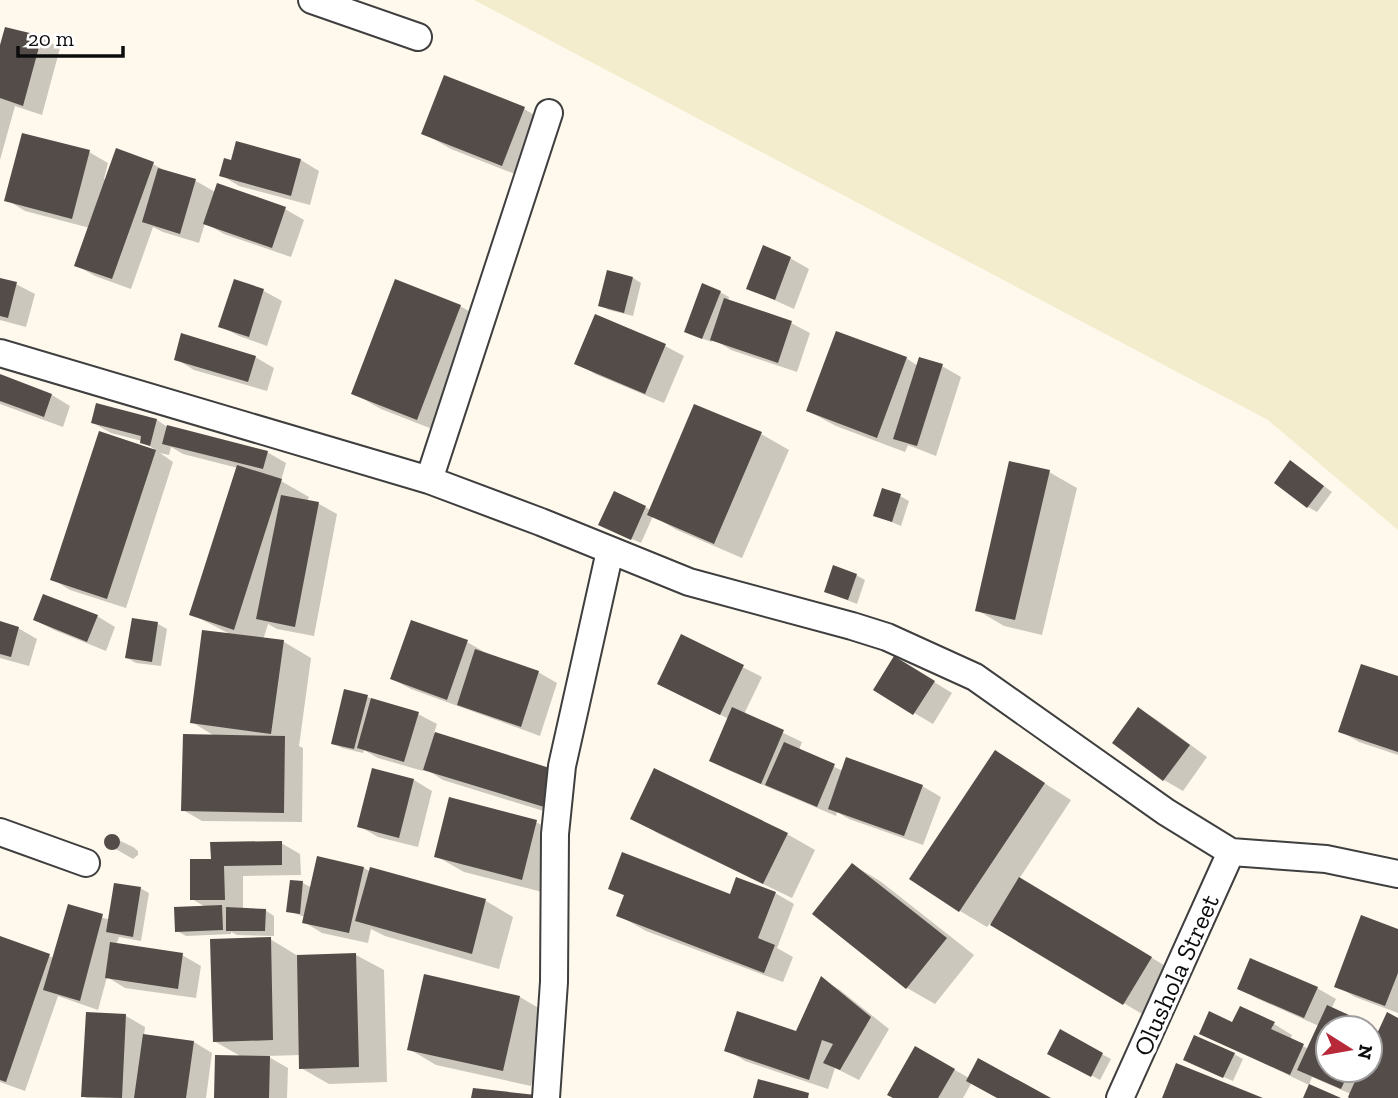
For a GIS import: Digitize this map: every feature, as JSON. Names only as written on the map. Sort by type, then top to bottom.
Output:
[{"type":"street","points":[[312,0],[418,37]]},
{"type":"street","points":[[429,481],[549,113]]},
{"type":"street","points":[[0,353],[429,481],[541,522],[689,582],[887,637],[975,677],[1166,813],[1231,852],[1326,859],[1398,874]]},
{"type":"street","points":[[546,1098],[554,982],[555,834],[562,766],[610,551]]},
{"type":"street","points":[[0,832],[86,863]]},
{"type":"street","name":"Olushola Street","points":[[1121,1098],[1231,852]]},
{"type":"shaded area","points":[[474,0],[1398,0],[1398,530],[1268,420]]},
{"type":"building","points":[[5,27],[42,36],[23,106],[0,98],[0,45]]},
{"type":"building","points":[[444,75],[525,107],[502,166],[421,134]]},
{"type":"building","points":[[22,133],[90,150],[72,219],[4,201]]},
{"type":"building","points":[[236,141],[301,159],[291,196],[219,176],[224,158],[231,160]]},
{"type":"building","points":[[116,148],[154,162],[112,279],[74,266]]},
{"type":"building","points":[[158,168],[196,179],[180,234],[142,222]]},
{"type":"building","points":[[217,183],[286,207],[272,248],[203,224]]},
{"type":"building","points":[[763,245],[791,257],[775,300],[746,289]]},
{"type":"building","points":[[607,270],[633,277],[624,313],[598,306]]},
{"type":"building","points":[[0,278],[17,282],[8,318],[0,316]]},
{"type":"building","points":[[234,279],[264,289],[249,337],[218,327]]},
{"type":"building","points":[[395,279],[461,305],[417,420],[351,394]]},
{"type":"building","points":[[702,283],[721,291],[702,339],[684,332]]},
{"type":"building","points":[[724,298],[792,321],[778,363],[710,340]]},
{"type":"building","points":[[595,314],[666,344],[645,394],[574,364]]},
{"type":"building","points":[[836,331],[907,357],[877,438],[806,411]]},
{"type":"building","points":[[181,333],[256,356],[248,382],[174,360]]},
{"type":"building","points":[[919,357],[943,364],[917,446],[893,439]]},
{"type":"building","points":[[0,374],[52,394],[44,417],[0,401]]},
{"type":"building","points":[[96,403],[157,419],[150,446],[140,443],[141,436],[91,423]]},
{"type":"building","points":[[694,404],[762,432],[714,544],[647,515]]},
{"type":"building","points":[[167,425],[268,451],[263,469],[162,444]]},
{"type":"building","points":[[99,431],[156,450],[107,599],[50,580]]},
{"type":"building","points":[[1290,460],[1324,486],[1307,508],[1274,483]]},
{"type":"building","points":[[1009,461],[1050,470],[1015,620],[975,611]]},
{"type":"building","points":[[237,465],[282,479],[234,630],[189,615]]},
{"type":"building","points":[[882,488],[901,494],[892,522],[873,516]]},
{"type":"building","points":[[614,491],[646,506],[631,540],[598,525]]},
{"type":"building","points":[[281,495],[319,502],[295,627],[256,619]]},
{"type":"building","points":[[833,565],[857,574],[848,600],[824,592]]},
{"type":"building","points":[[43,594],[98,615],[87,642],[33,620]]},
{"type":"building","points":[[132,618],[158,622],[152,662],[125,658]]},
{"type":"building","points":[[411,620],[468,640],[447,700],[390,679]]},
{"type":"building","points":[[0,621],[19,627],[11,657],[0,654]]},
{"type":"building","points":[[202,630],[284,640],[271,734],[190,723]]},
{"type":"building","points":[[681,634],[744,665],[720,715],[657,684]]},
{"type":"building","points":[[475,649],[539,671],[521,727],[457,705]]},
{"type":"building","points":[[894,656],[935,681],[913,715],[873,690]]},
{"type":"building","points":[[1361,664],[1398,676],[1398,752],[1338,732]]},
{"type":"building","points":[[344,689],[368,695],[354,749],[331,744]]},
{"type":"building","points":[[371,698],[419,712],[404,762],[357,748]]},
{"type":"building","points":[[732,707],[784,730],[761,784],[709,761]]},
{"type":"building","points":[[1138,707],[1190,745],[1163,781],[1112,743]]},
{"type":"building","points":[[435,732],[556,770],[544,807],[423,770]]},
{"type":"building","points":[[183,734],[285,736],[284,813],[181,811]]},
{"type":"building","points":[[784,742],[835,764],[817,807],[765,785]]},
{"type":"building","points":[[995,750],[1045,783],[959,912],[909,879]]},
{"type":"building","points":[[846,757],[923,785],[904,836],[828,809]]},
{"type":"building","points":[[372,768],[414,779],[399,838],[357,827]]},
{"type":"building","points":[[654,768],[788,833],[763,884],[630,819]]},
{"type":"building","points":[[449,797],[537,820],[522,880],[434,857]]},
{"type":"building","points":[[112,834],[120,842],[112,850],[104,842]]},
{"type":"building","points":[[282,841],[282,865],[224,866],[225,900],[190,900],[190,859],[211,859],[210,842]]},
{"type":"building","points":[[622,852],[730,894],[736,877],[776,892],[758,938],[775,945],[764,973],[616,916],[624,895],[608,889]]},
{"type":"building","points":[[317,856],[364,867],[349,933],[302,923]]},
{"type":"building","points":[[852,863],[947,938],[906,989],[812,914]]},
{"type":"building","points":[[370,867],[486,899],[472,954],[355,921]]},
{"type":"building","points":[[1019,877],[1152,957],[1123,1005],[990,925]]},
{"type":"building","points":[[290,880],[303,881],[300,914],[286,912]]},
{"type":"building","points":[[114,883],[141,887],[133,937],[106,932]]},
{"type":"building","points":[[68,904],[103,914],[80,1001],[43,990]]},
{"type":"building","points":[[222,905],[223,930],[175,932],[174,907]]},
{"type":"building","points":[[226,907],[266,909],[265,931],[226,931]]},
{"type":"building","points":[[1361,915],[1398,929],[1398,973],[1385,1006],[1334,987]]},
{"type":"building","points":[[0,936],[50,954],[6,1082],[0,1080]]},
{"type":"building","points":[[271,937],[273,1040],[213,1042],[210,939]]},
{"type":"building","points":[[110,942],[183,953],[178,989],[105,978]]},
{"type":"building","points":[[356,953],[359,1067],[299,1069],[297,955]]},
{"type":"building","points":[[1250,958],[1318,987],[1304,1018],[1237,989]]},
{"type":"building","points":[[424,974],[520,996],[503,1071],[407,1050]]},
{"type":"building","points":[[821,976],[871,1017],[840,1070],[823,1063],[833,1044],[822,1040],[809,1080],[724,1051],[737,1011],[796,1031]]},
{"type":"building","points":[[1327,1005],[1347,1014],[1323,1014]]},
{"type":"building","points":[[1240,1006],[1275,1022],[1271,1029],[1304,1044],[1290,1075],[1199,1034],[1209,1011],[1232,1022]]},
{"type":"building","points":[[86,1012],[126,1014],[122,1098],[81,1097]]},
{"type":"building","points":[[1387,1012],[1398,1018],[1398,1098],[1349,1098],[1354,1084],[1384,1084],[1384,1019]]},
{"type":"building","points":[[1060,1029],[1103,1053],[1091,1077],[1047,1054]]},
{"type":"building","points":[[1314,1033],[1314,1077],[1297,1070]]},
{"type":"building","points":[[143,1034],[194,1041],[186,1098],[134,1098]]},
{"type":"building","points":[[1194,1035],[1235,1053],[1223,1078],[1183,1060]]},
{"type":"building","points":[[915,1046],[955,1069],[938,1098],[893,1098],[887,1095]]},
{"type":"building","points":[[215,1055],[270,1056],[269,1098],[214,1098]]},
{"type":"building","points":[[978,1058],[1051,1098],[997,1098],[966,1081]]},
{"type":"building","points":[[1176,1063],[1263,1098],[1162,1098]]},
{"type":"building","points":[[758,1079],[809,1093],[808,1098],[753,1098]]},
{"type":"building","points":[[1309,1084],[1341,1098],[1303,1098]]},
{"type":"building","points":[[1329,1084],[1343,1084],[1341,1089]]},
{"type":"building","points":[[473,1088],[545,1096],[545,1098],[471,1098]]}]
